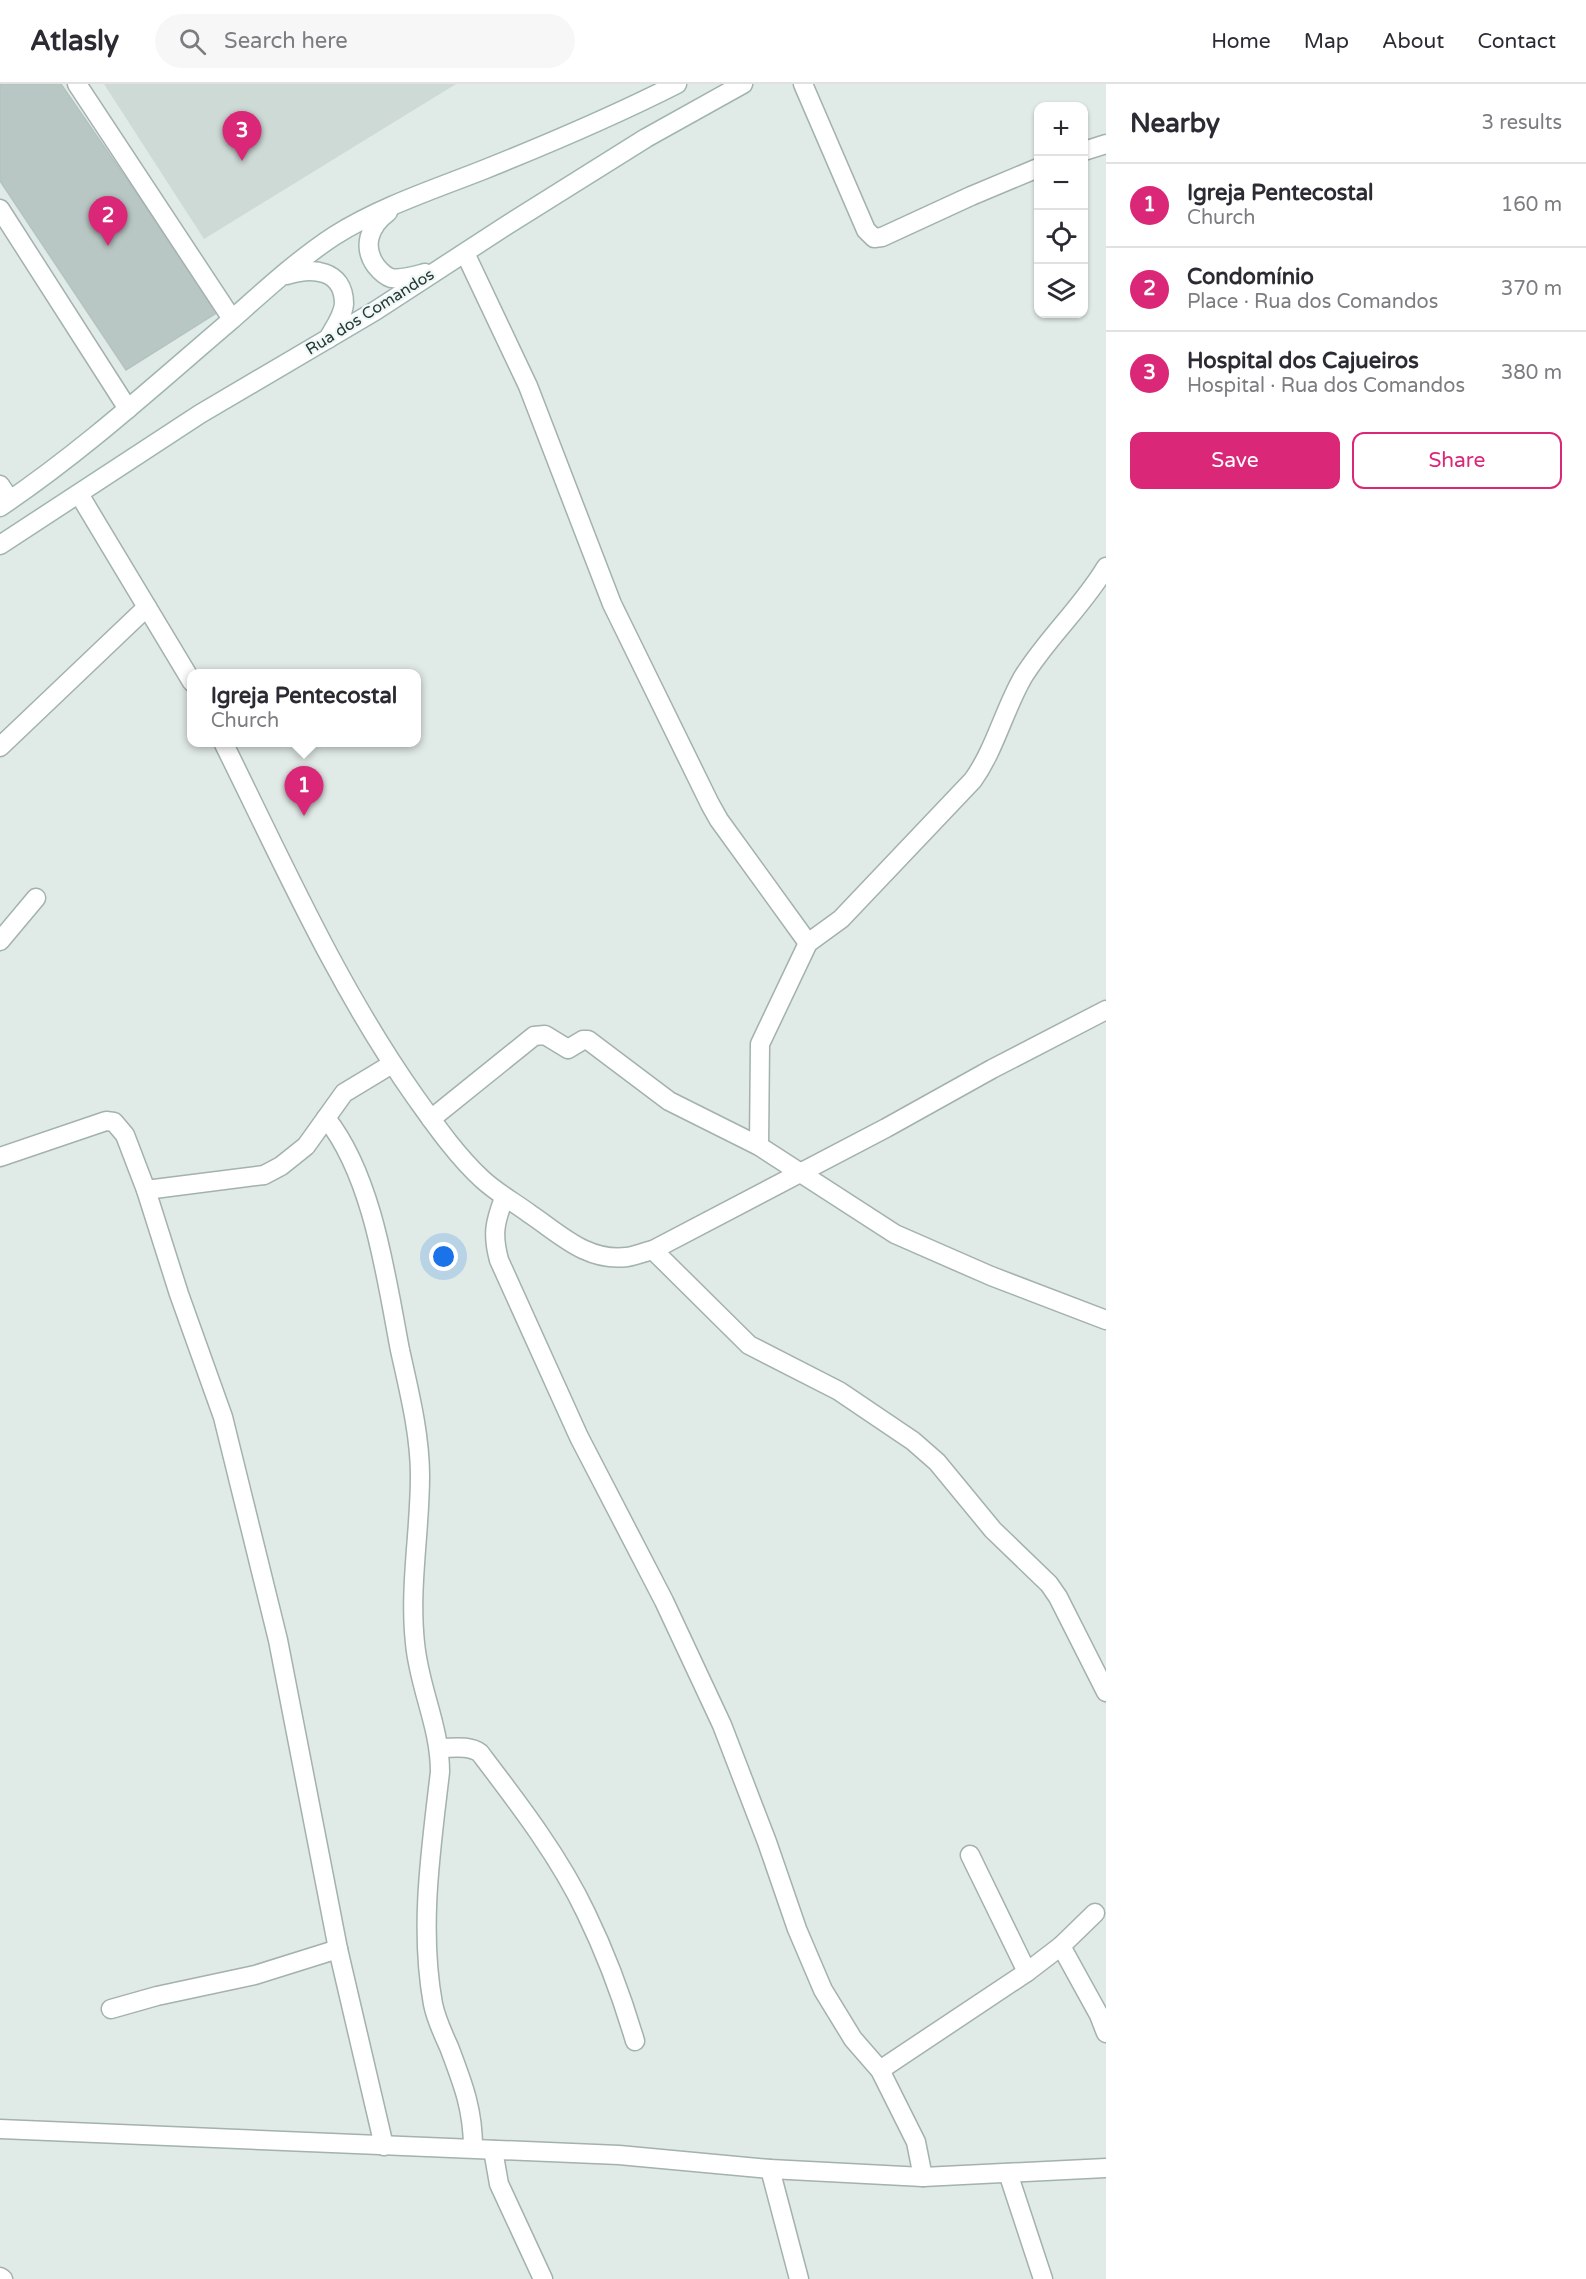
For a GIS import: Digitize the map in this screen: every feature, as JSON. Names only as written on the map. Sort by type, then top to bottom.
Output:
[{"type":"street","points":[[77,84],[232,319]]},
{"type":"street","points":[[3,497],[128,410],[279,277],[332,237],[403,200],[533,149],[635,105],[677,84]]},
{"type":"street","name":"Rua dos Comandos","points":[[0,545],[157,445],[200,414],[327,340],[646,138],[743,84]]},
{"type":"street","points":[[803,84],[866,231],[874,238],[882,237],[971,195],[1034,170]]},
{"type":"street","points":[[1088,149],[1106,144]]},
{"type":"street","points":[[403,200],[383,216],[369,236],[368,248],[372,260],[380,272],[390,278],[404,278],[439,269]]},
{"type":"street","points":[[0,209],[128,410]]},
{"type":"street","points":[[465,253],[528,386],[612,604],[710,804],[724,828],[808,943]]},
{"type":"street","points":[[279,277],[303,270],[314,270],[325,272],[336,280],[342,292],[344,304],[340,318],[327,340]]},
{"type":"street","points":[[79,494],[187,674]]},
{"type":"street","points":[[759,1146],[760,1044],[808,943],[841,919],[973,780],[987,758],[1000,723],[1024,675],[1106,567]]},
{"type":"street","points":[[0,747],[147,607]]},
{"type":"street","points":[[226,747],[336,967],[392,1064],[431,1119],[482,1179],[504,1198],[585,1252],[603,1257],[627,1257],[653,1250],[1106,1010]]},
{"type":"street","points":[[0,940],[36,898]]},
{"type":"street","points":[[431,1119],[534,1036],[545,1035],[568,1049],[583,1040],[588,1040],[669,1101],[759,1146],[895,1234],[991,1276],[1106,1320]]},
{"type":"street","points":[[146,1190],[273,1172],[306,1146],[344,1093],[392,1064]]},
{"type":"street","points":[[326,1118],[338,1133],[355,1166],[364,1192],[383,1264],[409,1394],[420,1472],[412,1605],[415,1646],[440,1748],[440,1772],[425,1926],[427,1967],[434,2008],[463,2083],[472,2116],[473,2148]]},
{"type":"street","points":[[0,1157],[106,1121],[114,1122],[125,1135],[146,1190],[234,1455],[278,1640],[338,1949],[384,2146]]},
{"type":"street","points":[[504,1198],[495,1225],[494,1237],[499,1260],[579,1437],[664,1601],[722,1725],[767,1842],[797,1929],[823,1990],[853,2039],[880,2070],[916,2142],[923,2177]]},
{"type":"street","points":[[653,1250],[749,1345],[839,1391],[913,1441],[937,1462],[993,1530],[1049,1584],[1058,1597],[1106,1692]]},
{"type":"street","points":[[440,1748],[467,1748],[475,1749],[480,1753],[539,1835],[586,1911],[611,1969],[634,2041]]},
{"type":"street","points":[[970,1855],[1027,1972]]},
{"type":"street","points":[[880,2070],[1027,1972],[1061,1946],[1095,1913]]},
{"type":"street","points":[[1061,1946],[1099,2015],[1106,2033]]},
{"type":"street","points":[[111,2010],[157,1996],[255,1975],[338,1949]]},
{"type":"street","points":[[0,2129],[619,2155],[770,2169],[923,2177],[1106,2168]]},
{"type":"street","points":[[493,2150],[499,2184],[543,2279]]},
{"type":"street","points":[[770,2169],[799,2279]]},
{"type":"street","points":[[1008,2173],[1043,2279]]},
{"type":"shaded area","points":[[104,84],[456,84],[204,239]]},
{"type":"building","points":[[0,84],[61,84],[218,312],[126,370],[0,181]]},
{"type":"place","name":"Hospital dos Cajueiros","points":[[242,161]]},
{"type":"place","name":"Condomínio","points":[[108,246]]},
{"type":"place","name":"Igreja Pentecostal","points":[[304,816]]}]
